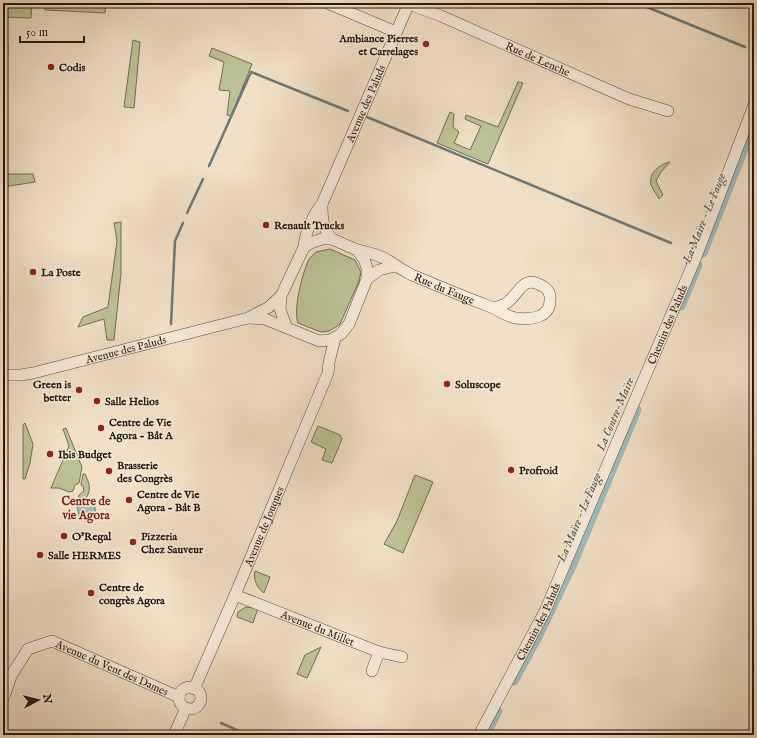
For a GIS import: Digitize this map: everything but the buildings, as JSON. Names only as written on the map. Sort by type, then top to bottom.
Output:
[{"type":"street","points":[[327,3],[396,32]]},
{"type":"street","name":"Avenue des Paluds","points":[[286,326],[280,309],[281,296],[304,247],[305,240],[317,210],[322,204],[409,3]]},
{"type":"street","name":"Rue de Lenche","points":[[409,3],[442,16],[629,99],[668,111]]},
{"type":"street","name":"Chemin des Paluds","points":[[479,735],[545,611],[696,257],[754,105]]},
{"type":"street","name":"Avenue des Paluds","points":[[322,204],[323,226],[326,233],[332,239]]},
{"type":"street","points":[[304,247],[322,239],[332,239],[357,250],[364,259],[367,268],[367,279],[349,324],[341,334],[335,338],[319,341],[325,350],[329,362]]},
{"type":"street","name":"Rue du Fauge","points":[[357,250],[388,260],[395,266],[440,287],[494,308],[511,317],[530,319],[540,316],[547,311],[550,295],[546,288],[539,284],[528,283],[521,286],[507,303],[494,308]]},
{"type":"street","points":[[367,279],[379,270],[395,266]]},
{"type":"street","name":"Avenue des Paluds","points":[[3,375],[33,373],[248,318],[269,307],[281,296]]},
{"type":"street","name":"Avenue des Paluds","points":[[248,318],[265,319],[286,326],[319,341]]},
{"type":"street","name":"Avenue de Jouques","points":[[194,689],[328,373],[335,338]]},
{"type":"street","name":"Avenue du Millet","points":[[235,595],[379,652],[402,657]]},
{"type":"street","name":"Avenue du Vent des Dames","points":[[4,697],[11,676],[28,648],[52,641],[179,696]]},
{"type":"street","points":[[372,671],[379,652]]},
{"type":"street","points":[[185,688],[194,689],[200,695],[200,702],[194,708],[186,708],[181,704],[179,696],[185,688]]},
{"type":"street","points":[[174,735],[186,708]]},
{"type":"green space","points":[[3,3],[32,3],[31,18],[3,17]]},
{"type":"green space","points":[[44,3],[106,3],[105,13],[45,10]]},
{"type":"green space","points":[[133,40],[140,42],[134,108],[124,107]]},
{"type":"green space","points":[[3,45],[8,45],[6,91],[3,91]]},
{"type":"green space","points":[[212,48],[252,64],[231,116],[227,115],[230,91],[219,90],[224,62],[209,56]]},
{"type":"green space","points":[[518,82],[523,83],[488,164],[437,143],[450,112],[454,114],[453,127],[459,132],[454,143],[470,150],[481,126],[465,119],[466,115],[498,127]]},
{"type":"green space","points":[[670,162],[661,172],[656,181],[663,195],[659,199],[651,185],[651,177],[659,167]]},
{"type":"green space","points":[[3,174],[33,174],[35,182],[3,187]]},
{"type":"green space","points":[[121,222],[121,273],[114,340],[107,340],[104,319],[78,327],[83,317],[108,307],[117,241],[114,223]]},
{"type":"green space","points":[[330,249],[355,260],[361,272],[359,281],[340,324],[329,331],[321,332],[298,323],[297,301],[303,275],[309,260],[316,252]]},
{"type":"green space","points":[[25,423],[33,444],[30,463],[25,479],[23,479],[23,425]]},
{"type":"green space","points":[[318,426],[340,435],[342,439],[332,463],[322,460],[326,449],[311,442]]},
{"type":"green space","points":[[66,428],[82,467],[79,483],[75,485],[73,491],[69,492],[59,488],[51,488],[69,446],[63,429]]},
{"type":"green space","points":[[83,474],[85,474],[88,480],[89,492],[86,498],[78,501],[79,495],[84,491],[83,486],[81,485]]},
{"type":"green space","points":[[415,475],[433,482],[403,553],[384,544],[397,521]]},
{"type":"green space","points":[[255,571],[270,577],[264,593],[259,589],[256,583]]},
{"type":"green space","points":[[246,607],[258,608],[253,623],[237,617],[238,612]]},
{"type":"green space","points":[[321,647],[307,678],[297,674],[305,655]]},
{"type":"water","points":[[93,501],[96,512],[80,518],[77,507]]},
{"type":"waterway","points":[[637,3],[745,47]]},
{"type":"waterway","points":[[209,166],[251,72],[348,111]]},
{"type":"waterway","name":"La Contre-Maïre","points":[[749,105],[754,90]]},
{"type":"waterway","points":[[367,117],[671,243]]},
{"type":"waterway","name":"La Maïre - Le Fauge","points":[[703,253],[754,124]]},
{"type":"waterway","points":[[187,213],[203,179]]},
{"type":"waterway","points":[[171,324],[175,241],[183,223]]},
{"type":"waterway","name":"La Contre-Maïre","points":[[687,263],[697,238]]},
{"type":"waterway","name":"La Maïre - Le Fauge","points":[[681,306],[698,265]]},
{"type":"waterway","name":"La Maïre - Le Fauge","points":[[514,681],[539,635],[573,564],[637,410]]},
{"type":"waterway","name":"La Maïre - Le Fauge","points":[[486,735],[498,711]]},
{"type":"waterway","points":[[221,723],[248,735]]},
{"type":"place","name":"Ambiance Pierres et Carrelages","points":[[426,44]]},
{"type":"place","name":"Codis","points":[[51,67]]},
{"type":"place","name":"Renault Trucks","points":[[266,225]]},
{"type":"place","name":"La Poste","points":[[33,272]]},
{"type":"place","name":"Soluscope","points":[[447,384]]},
{"type":"place","name":"Green is better","points":[[79,390]]},
{"type":"place","name":"Salle Helios","points":[[97,401]]},
{"type":"place","name":"Centre de Vie Agora - Bât A","points":[[101,428]]},
{"type":"place","name":"Ibis Budget","points":[[50,454]]},
{"type":"place","name":"Profroid","points":[[511,470]]},
{"type":"place","name":"Brasserie des Congrès","points":[[109,471]]},
{"type":"place","name":"Centre de Vie Agora - Bât B","points":[[129,500]]},
{"type":"place","name":"O'Regal","points":[[64,536]]},
{"type":"place","name":"Pizzeria Chez Sauveur","points":[[133,542]]},
{"type":"place","name":"Salle HERMES","points":[[40,555]]},
{"type":"place","name":"Centre de congrès Agora","points":[[91,593]]},
{"type":"district","name":"Centre de vie Agora","points":[[86,508]]}]
